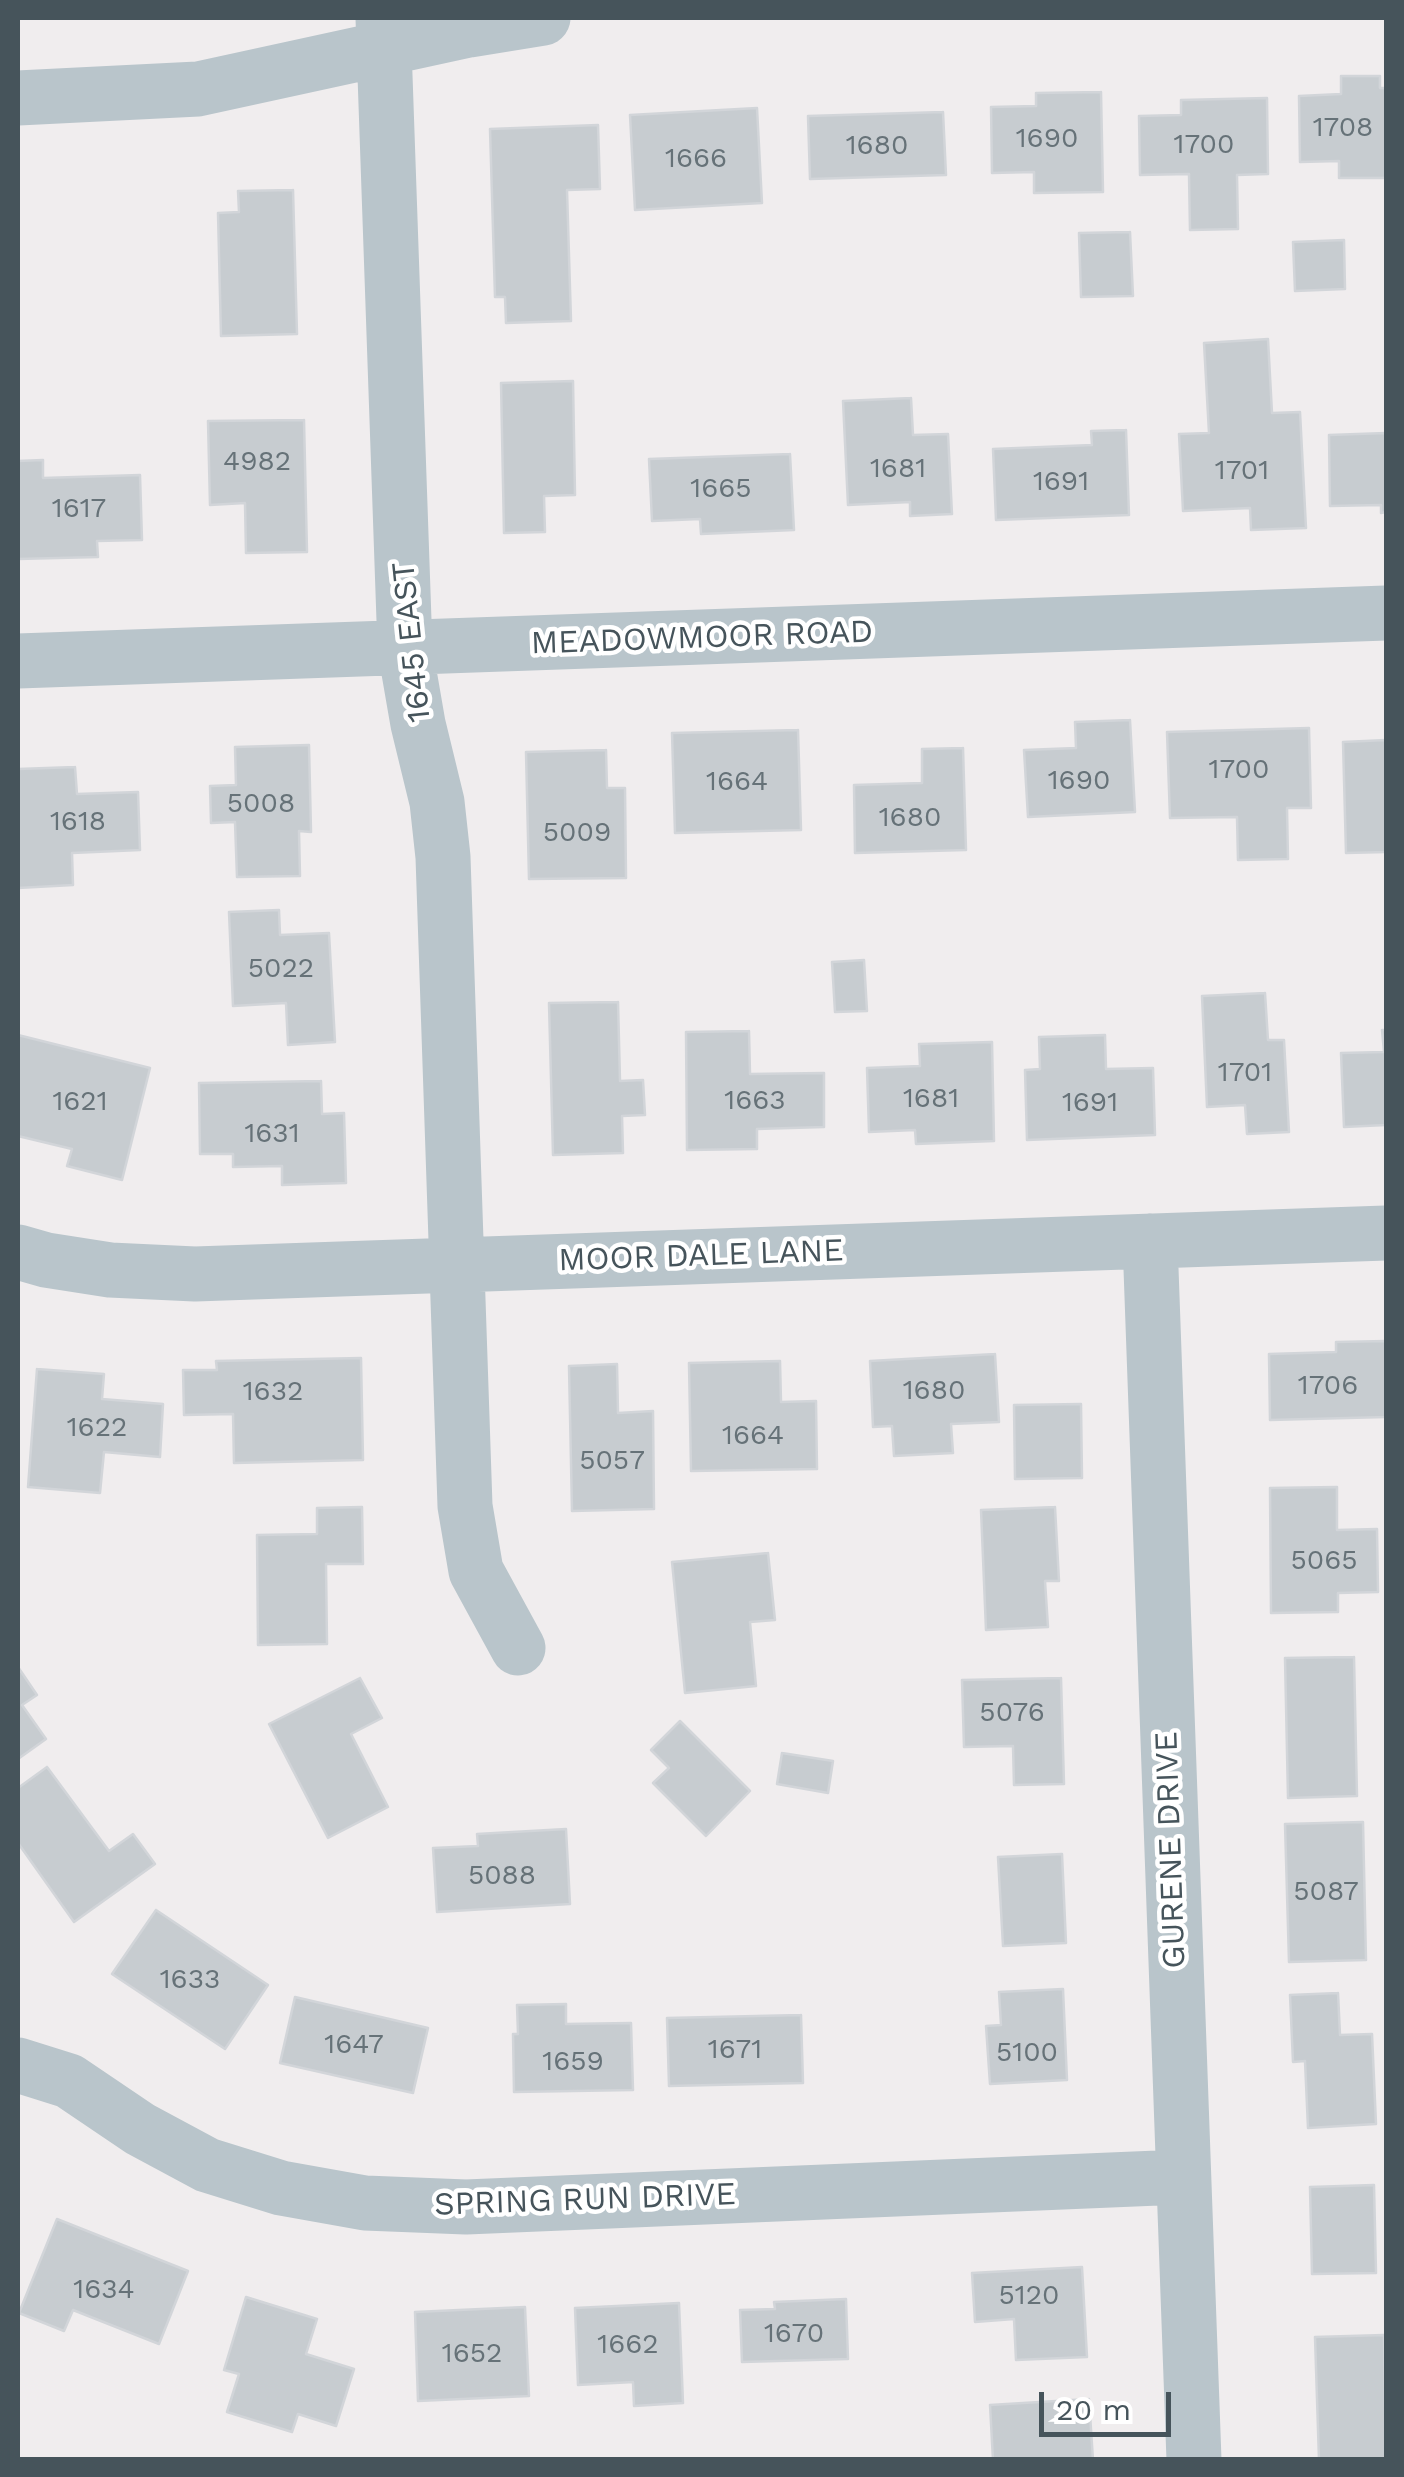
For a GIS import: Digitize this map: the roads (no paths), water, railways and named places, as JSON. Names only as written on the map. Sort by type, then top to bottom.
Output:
[{"type":"street","points":[[18,98],[198,89],[384,33],[469,30],[543,18]]},
{"type":"street","name":"1645 EAST","points":[[384,33],[406,649],[441,830],[467,1528],[476,1571],[518,1648]]},
{"type":"street","name":"MEADOWMOOR ROAD","points":[[18,662],[1386,613]]},
{"type":"street","name":"MOOR DALE LANE","points":[[18,1252],[110,1270],[195,1274],[1386,1233]]},
{"type":"street","name":"GURENE DRIVE","points":[[1150,1241],[1194,2460]]},
{"type":"street","name":"SPRING RUN DRIVE","points":[[18,2065],[69,2081],[140,2129],[207,2165],[282,2188],[365,2204],[466,2206],[1182,2177]]}]
